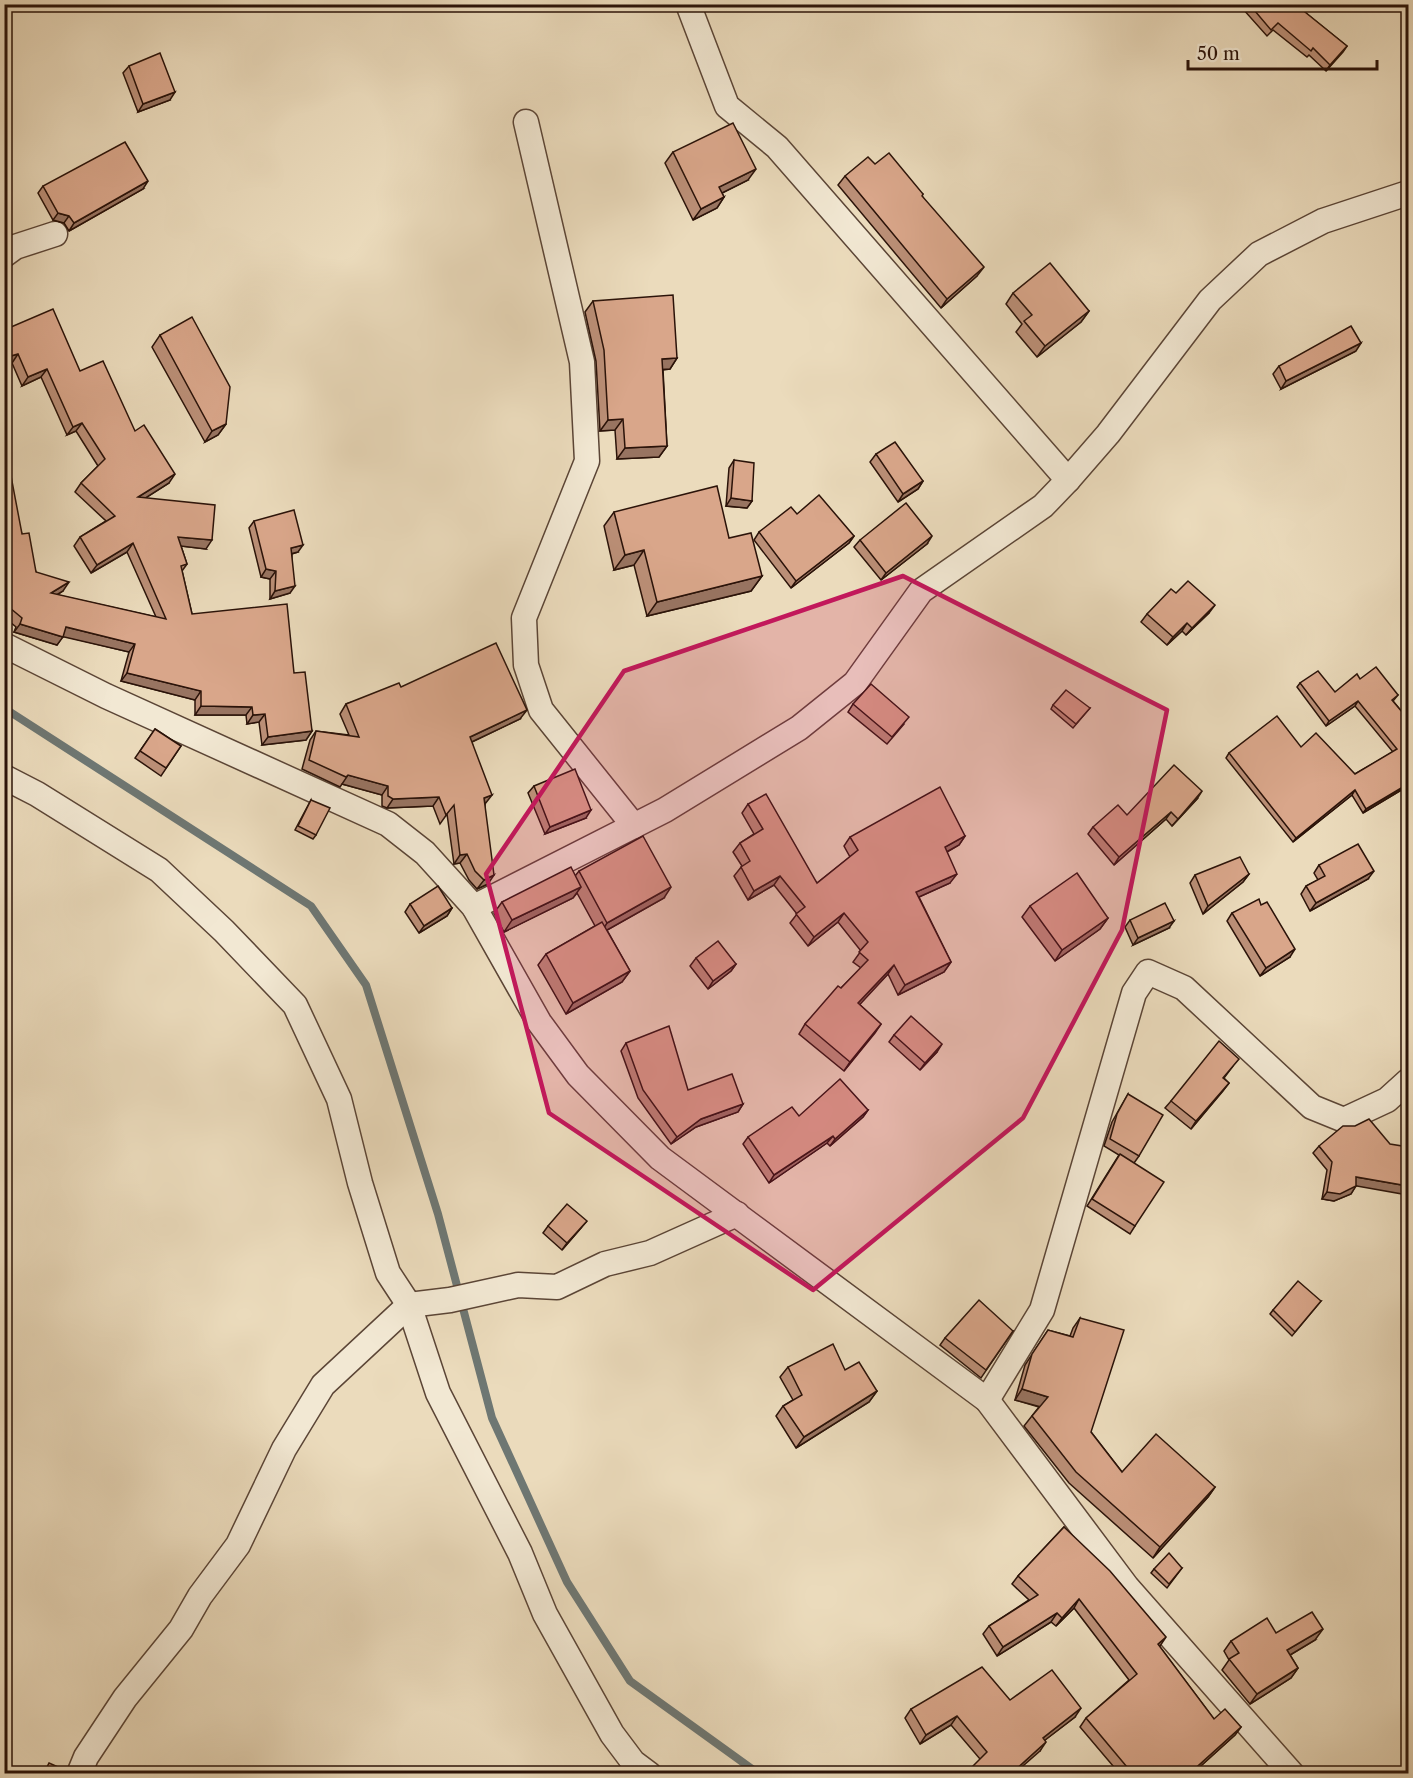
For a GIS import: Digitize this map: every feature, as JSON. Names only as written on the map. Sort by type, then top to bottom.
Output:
[{"type":"street","points":[[688,4],[728,106],[777,147],[809,182],[1068,480]]},
{"type":"street","points":[[526,122],[582,362],[587,461],[524,618],[526,665],[541,710],[634,826]]},
{"type":"street","points":[[474,908],[665,810],[799,729],[855,683],[921,591],[1043,506],[1108,434],[1210,300],[1259,254],[1323,221],[1408,193]]},
{"type":"street","points":[[4,255],[15,247],[55,234]]},
{"type":"street","points":[[4,645],[106,696],[388,824],[425,853],[474,908],[539,1022],[578,1075],[660,1158],[987,1400],[1127,1587],[1292,1773]]},
{"type":"street","points":[[4,777],[37,794],[159,870],[224,931],[295,1005],[339,1099],[360,1184],[388,1274],[409,1305],[438,1393],[520,1553],[545,1614],[612,1734],[633,1762],[649,1773]]},
{"type":"street","points":[[987,1400],[1042,1310],[1134,993],[1148,972],[1184,988],[1312,1107],[1344,1120],[1388,1100],[1408,1081]]},
{"type":"street","points":[[79,1773],[124,1698],[181,1629],[200,1596],[238,1545],[284,1449],[323,1384],[409,1305],[450,1300],[518,1285],[556,1287],[605,1264],[650,1253],[737,1214]]},
{"type":"highlighted area","points":[[903,576],[1167,710],[1122,930],[1023,1118],[813,1290],[549,1113],[486,874],[624,671]]},
{"type":"building","points":[[1249,4],[1295,4],[1347,46],[1330,65],[1313,48],[1311,51],[1278,23],[1271,30]]},
{"type":"building","points":[[160,53],[175,92],[143,104],[129,66]]},
{"type":"building","points":[[733,123],[756,169],[719,187],[724,197],[701,209],[673,152]]},
{"type":"building","points":[[125,142],[148,181],[74,223],[69,216],[58,213],[43,186]]},
{"type":"building","points":[[889,153],[923,194],[922,196],[984,267],[947,299],[845,176],[868,157],[875,164]]},
{"type":"building","points":[[1050,263],[1089,311],[1045,346],[1024,321],[1032,315],[1013,293]]},
{"type":"building","points":[[673,295],[677,358],[662,359],[667,446],[625,448],[623,419],[608,420],[604,350],[593,301]]},
{"type":"building","points":[[53,309],[80,371],[103,361],[135,431],[144,425],[175,474],[138,497],[215,505],[212,540],[178,537],[187,564],[181,566],[192,614],[287,604],[294,673],[305,672],[312,731],[268,737],[265,714],[253,715],[252,707],[201,706],[201,691],[127,673],[135,644],[66,627],[63,637],[20,624],[22,618],[4,603],[4,477],[11,476],[22,534],[29,533],[36,572],[69,582],[51,593],[166,619],[133,543],[97,565],[80,537],[115,516],[81,483],[105,459],[82,423],[73,427],[47,369],[28,377],[18,354],[4,358],[4,330]]},
{"type":"building","points":[[192,317],[230,387],[226,424],[212,431],[160,335]]},
{"type":"building","points":[[1351,326],[1361,343],[1286,381],[1279,366]]},
{"type":"building","points":[[895,442],[923,481],[903,494],[876,454]]},
{"type":"building","points":[[734,460],[754,463],[752,501],[731,498]]},
{"type":"building","points":[[717,486],[729,538],[751,533],[762,576],[657,602],[644,550],[625,555],[614,512]]},
{"type":"building","points":[[819,495],[854,536],[796,581],[759,532],[791,507],[797,514]]},
{"type":"building","points":[[906,503],[932,536],[886,573],[860,540]]},
{"type":"building","points":[[294,510],[303,545],[291,548],[295,586],[275,591],[276,571],[266,569],[254,521]]},
{"type":"building","points":[[1188,581],[1215,605],[1192,628],[1187,623],[1173,637],[1147,614],[1171,589],[1176,593]]},
{"type":"building","points":[[496,643],[527,710],[470,737],[492,795],[484,798],[494,875],[484,880],[475,871],[467,854],[460,855],[454,805],[446,815],[439,797],[393,799],[388,796],[388,786],[348,775],[346,777],[309,760],[316,731],[359,737],[346,704],[399,683],[401,687]]},
{"type":"building","points":[[1376,667],[1398,695],[1392,700],[1408,719],[1408,784],[1366,809],[1355,790],[1296,838],[1229,753],[1277,716],[1301,747],[1316,733],[1355,774],[1397,749],[1358,701],[1329,721],[1300,683],[1318,671],[1335,692],[1357,674],[1360,679]]},
{"type":"building","points":[[871,684],[909,717],[892,737],[853,704]]},
{"type":"building","points":[[1066,690],[1090,708],[1076,724],[1053,705]]},
{"type":"building","points":[[155,729],[181,746],[166,768],[140,751]]},
{"type":"building","points":[[1174,765],[1202,791],[1178,819],[1171,812],[1119,857],[1093,827],[1118,805],[1127,815]]},
{"type":"building","points":[[575,769],[591,810],[550,827],[534,786]]},
{"type":"building","points":[[940,787],[965,836],[945,847],[957,874],[916,892],[951,962],[905,985],[894,965],[858,1003],[881,1024],[850,1062],[805,1024],[838,986],[841,988],[868,960],[859,952],[868,942],[844,913],[814,937],[796,914],[805,907],[780,876],[754,891],[741,867],[750,861],[740,843],[763,829],[748,804],[766,794],[817,883],[858,850],[850,837]]},
{"type":"building","points":[[311,800],[330,808],[316,835],[298,826]]},
{"type":"building","points":[[643,836],[671,887],[607,923],[579,871]]},
{"type":"building","points":[[1358,844],[1374,871],[1316,903],[1306,886],[1325,876],[1319,865]]},
{"type":"building","points":[[1240,857],[1249,874],[1208,906],[1195,875]]},
{"type":"building","points":[[571,867],[581,887],[512,920],[502,902]]},
{"type":"building","points":[[1077,873],[1108,918],[1062,950],[1030,906]]},
{"type":"building","points":[[438,886],[452,908],[424,926],[410,904]]},
{"type":"building","points":[[1259,899],[1261,905],[1267,902],[1295,949],[1266,968],[1232,913]]},
{"type":"building","points":[[1165,903],[1174,921],[1138,938],[1130,920]]},
{"type":"building","points":[[602,922],[630,971],[573,1003],[546,954]]},
{"type":"building","points":[[718,941],[736,964],[713,981],[696,958]]},
{"type":"building","points":[[911,1016],[942,1044],[925,1063],[894,1035]]},
{"type":"building","points":[[669,1026],[688,1090],[732,1074],[743,1104],[701,1119],[677,1137],[643,1090],[626,1043]]},
{"type":"building","points":[[1219,1041],[1239,1059],[1223,1078],[1229,1083],[1196,1121],[1171,1101]]},
{"type":"building","points":[[840,1079],[868,1110],[835,1139],[833,1136],[774,1175],[748,1137],[792,1107],[799,1116]]},
{"type":"building","points":[[1128,1094],[1163,1115],[1139,1156],[1110,1139],[1117,1114]]},
{"type":"building","points":[[1369,1119],[1390,1144],[1408,1147],[1408,1186],[1356,1177],[1356,1186],[1340,1194],[1327,1192],[1332,1162],[1319,1146],[1343,1126],[1355,1126]]},
{"type":"building","points":[[1120,1154],[1164,1182],[1135,1226],[1092,1199]]},
{"type":"building","points":[[567,1204],[587,1221],[567,1243],[548,1226]]},
{"type":"building","points":[[1298,1281],[1321,1301],[1295,1332],[1273,1310]]},
{"type":"building","points":[[979,1300],[1013,1331],[986,1370],[945,1338]]},
{"type":"building","points":[[1080,1318],[1124,1330],[1091,1432],[1122,1472],[1156,1434],[1215,1487],[1160,1547],[1076,1472],[1032,1416],[1048,1397],[1022,1389],[1032,1354],[1048,1330],[1073,1337]]},
{"type":"building","points":[[833,1344],[845,1370],[859,1362],[877,1391],[804,1437],[783,1406],[802,1395],[788,1367]]},
{"type":"building","points":[[1064,1527],[1110,1571],[1166,1637],[1158,1644],[1214,1719],[1225,1709],[1241,1727],[1190,1773],[1132,1773],[1086,1718],[1137,1674],[1079,1599],[1062,1618],[1057,1613],[1003,1647],[989,1626],[1038,1595],[1018,1576]]},
{"type":"building","points":[[1169,1553],[1182,1568],[1169,1584],[1154,1569]]},
{"type":"building","points":[[1312,1612],[1323,1629],[1287,1650],[1298,1668],[1257,1694],[1229,1659],[1239,1653],[1231,1641],[1267,1618],[1276,1633]]},
{"type":"building","points":[[982,1667],[1010,1700],[1052,1670],[1081,1708],[1043,1738],[1046,1742],[1012,1773],[966,1773],[987,1752],[957,1716],[926,1735],[911,1709]]},
{"type":"building","points":[[49,1763],[67,1771],[65,1773],[44,1773]]},
{"type":"building","points":[[1408,1767],[1408,1773],[1395,1773]]},
{"type":"waterway","points":[[4,708],[311,906],[366,985],[438,1214],[492,1418],[567,1582],[630,1681],[759,1774]]}]
